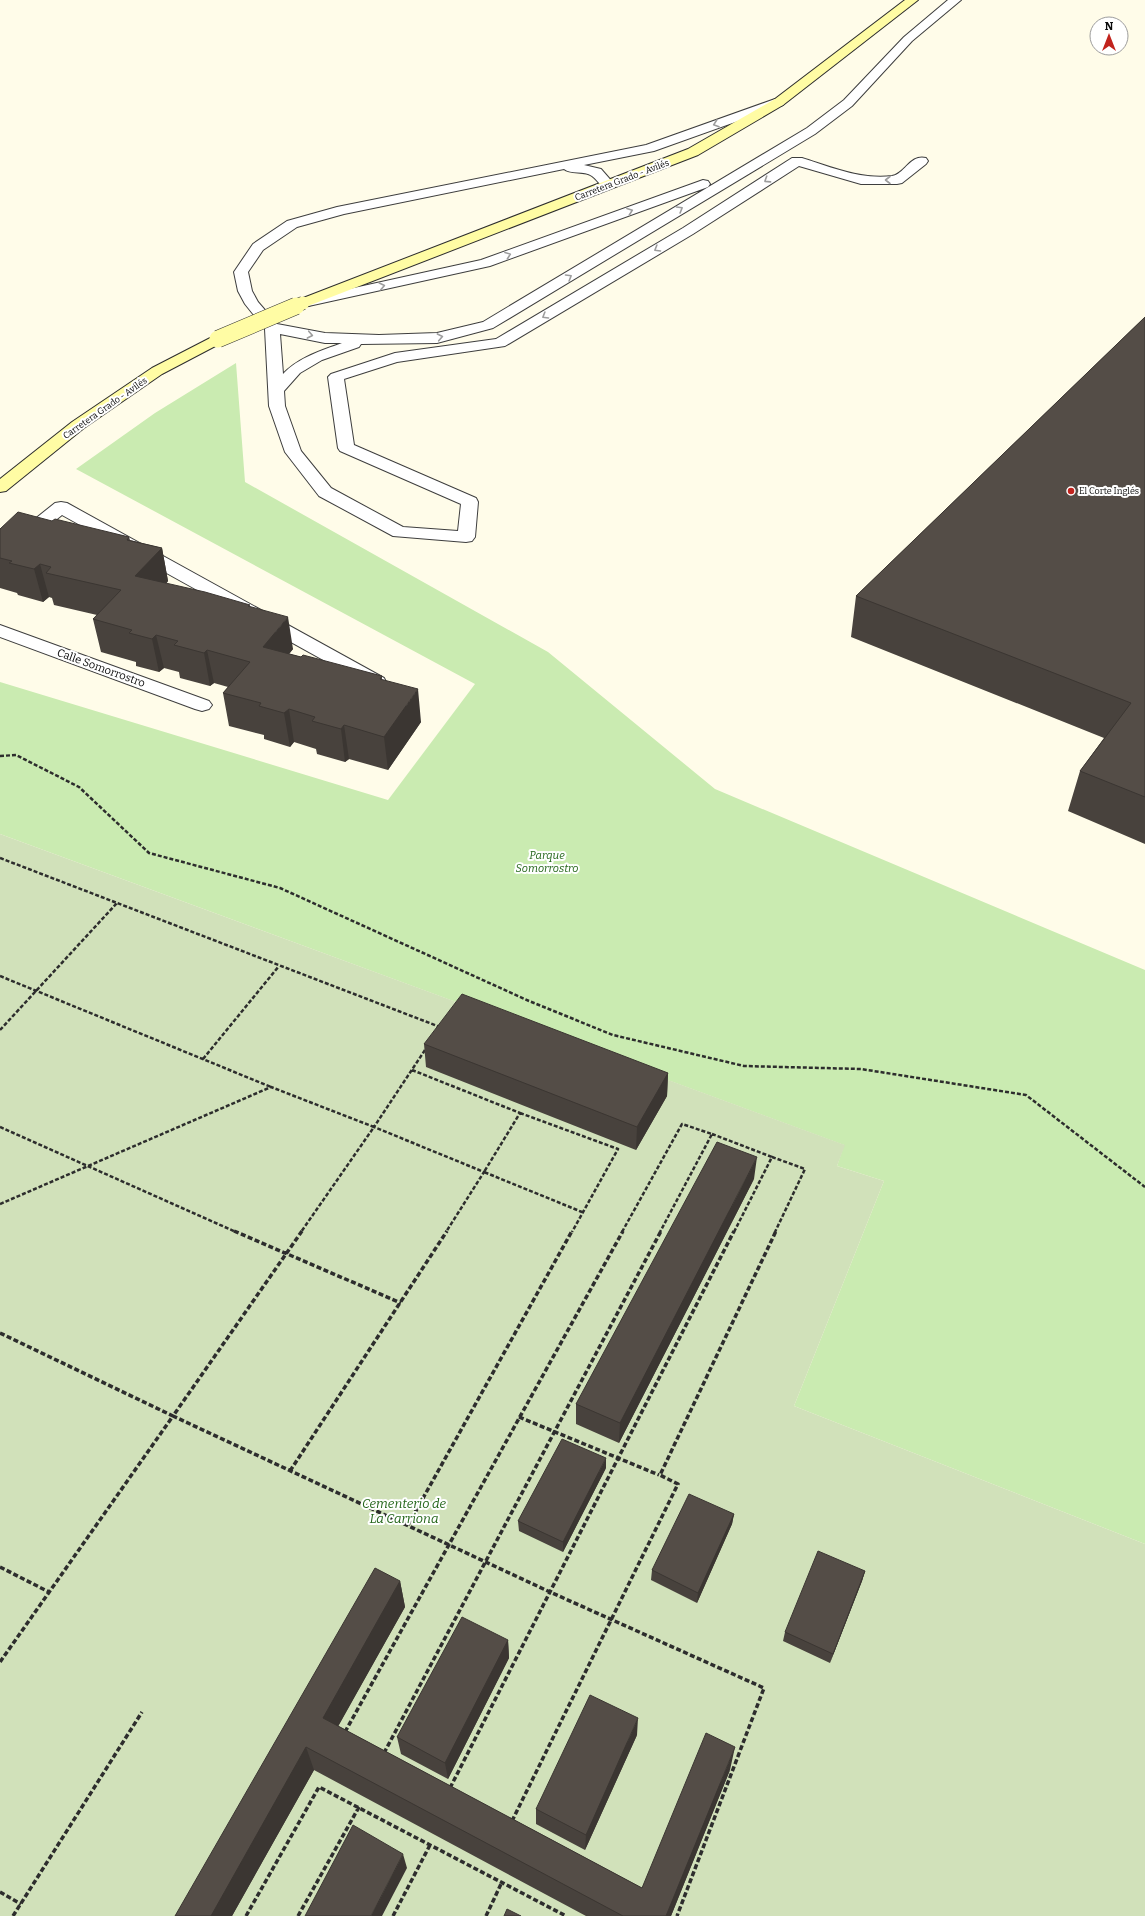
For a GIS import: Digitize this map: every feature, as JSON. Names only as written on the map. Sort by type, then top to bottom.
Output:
[{"type":"main road","name":"Carretera Grado - Avilés","points":[[0,487],[78,425],[157,371],[218,339],[303,303],[693,152],[779,102],[912,0]]},
{"type":"street","points":[[272,328],[325,338],[368,340],[438,338],[488,325],[811,130],[848,103],[908,39],[955,0]]},
{"type":"street","points":[[779,102],[649,148],[342,210],[292,224],[258,246],[241,272],[245,291],[252,304],[272,328],[277,406],[293,452],[325,492],[399,532],[466,537],[470,502],[346,448],[336,377],[395,358],[500,343],[688,231],[797,161],[860,180],[898,180],[921,161]]},
{"type":"street","points":[[553,168],[577,167],[596,172],[608,185]]},
{"type":"street","points":[[303,303],[486,263],[748,168]]},
{"type":"street","points":[[276,390],[294,370],[338,349],[368,340]]},
{"type":"street","points":[[0,556],[62,507],[394,692]]},
{"type":"street","name":"Calle Somorrostro","points":[[0,631],[202,705]]},
{"type":"path","points":[[0,756],[16,755],[79,788],[149,853],[280,888],[529,1001],[614,1035],[744,1066],[861,1069],[1026,1095],[1145,1187]]},
{"type":"path","points":[[0,858],[440,1028],[436,1034]]},
{"type":"path","points":[[0,1030],[117,903]]},
{"type":"path","points":[[203,1060],[279,966]]},
{"type":"path","points":[[0,976],[203,1060],[374,1127],[582,1212]]},
{"type":"path","points":[[0,1662],[286,1254],[428,1046]]},
{"type":"path","points":[[408,1525],[618,1149],[520,1113],[412,1070]]},
{"type":"path","points":[[0,1204],[271,1087]]},
{"type":"path","points":[[290,1471],[401,1302],[520,1113]]},
{"type":"path","points":[[350,1738],[344,1735],[682,1124],[805,1169],[660,1475]]},
{"type":"path","points":[[0,1127],[286,1254],[401,1302]]},
{"type":"path","points":[[382,1755],[712,1134]]},
{"type":"path","points":[[449,1789],[772,1157]]},
{"type":"path","points":[[0,1333],[172,1416],[408,1525],[484,1562],[764,1688],[677,1916]]},
{"type":"path","points":[[505,1818],[512,1822],[678,1484],[660,1475],[519,1417]]},
{"type":"path","points":[[0,1567],[49,1592]]},
{"type":"path","points":[[13,1916],[142,1712]]},
{"type":"path","points":[[376,1752],[389,1759]]},
{"type":"path","points":[[443,1786],[456,1793]]},
{"type":"path","points":[[246,1916],[318,1787],[566,1916]]},
{"type":"path","points":[[298,1916],[359,1807]]},
{"type":"path","points":[[393,1916],[430,1845]]},
{"type":"path","points":[[486,1916],[502,1882]]},
{"type":"path","points":[[0,1892],[21,1904]]},
{"type":"green space","name":"Parque Somorrostro","points":[[236,363],[245,482],[548,652],[715,789],[1145,970],[1145,1544],[794,1406],[884,1181],[837,1166],[844,1145],[0,834],[0,682],[388,800],[475,684],[76,469],[155,413]]},
{"type":"green space","name":"Cementerio de La Carriona","points":[[0,834],[845,1145],[837,1166],[884,1181],[794,1406],[1145,1544],[1145,1916],[0,1916]]},
{"type":"building","name":"El Corte Inglés","points":[[1145,317],[1145,797],[1080,771],[1131,703],[856,596]]},
{"type":"building","points":[[18,512],[52,521],[55,519],[129,537],[127,540],[162,548],[135,576],[205,592],[288,617],[263,647],[301,657],[303,655],[382,676],[380,679],[418,689],[384,737],[344,725],[341,729],[312,721],[315,717],[289,709],[284,713],[259,706],[261,703],[223,693],[250,662],[207,650],[204,653],[174,645],[178,641],[156,635],[152,639],[129,633],[132,630],[93,619],[121,590],[46,573],[51,567],[40,564],[34,569],[9,563],[12,561],[0,558],[0,529]]},
{"type":"building","points":[[462,994],[668,1073],[637,1127],[424,1044]]},
{"type":"building","points":[[717,1142],[757,1157],[620,1423],[576,1404]]},
{"type":"building","points":[[562,1439],[606,1458],[563,1542],[518,1521]]},
{"type":"building","points":[[689,1494],[734,1514],[698,1593],[652,1570]]},
{"type":"building","points":[[818,1551],[865,1571],[833,1654],[785,1632]]},
{"type":"building","points":[[375,1568],[400,1581],[323,1718],[642,1888],[706,1733],[735,1747],[666,1916],[623,1916],[306,1747],[211,1916],[175,1916]]},
{"type":"building","points":[[462,1617],[508,1640],[445,1763],[397,1737]]},
{"type":"building","points":[[590,1695],[638,1718],[586,1835],[536,1809]]},
{"type":"building","points":[[353,1825],[403,1854],[371,1916],[305,1916]]},
{"type":"building","points":[[507,1909],[521,1916],[504,1916]]},
{"type":"place","name":"El Corte Inglés","points":[[1071,491]]}]
